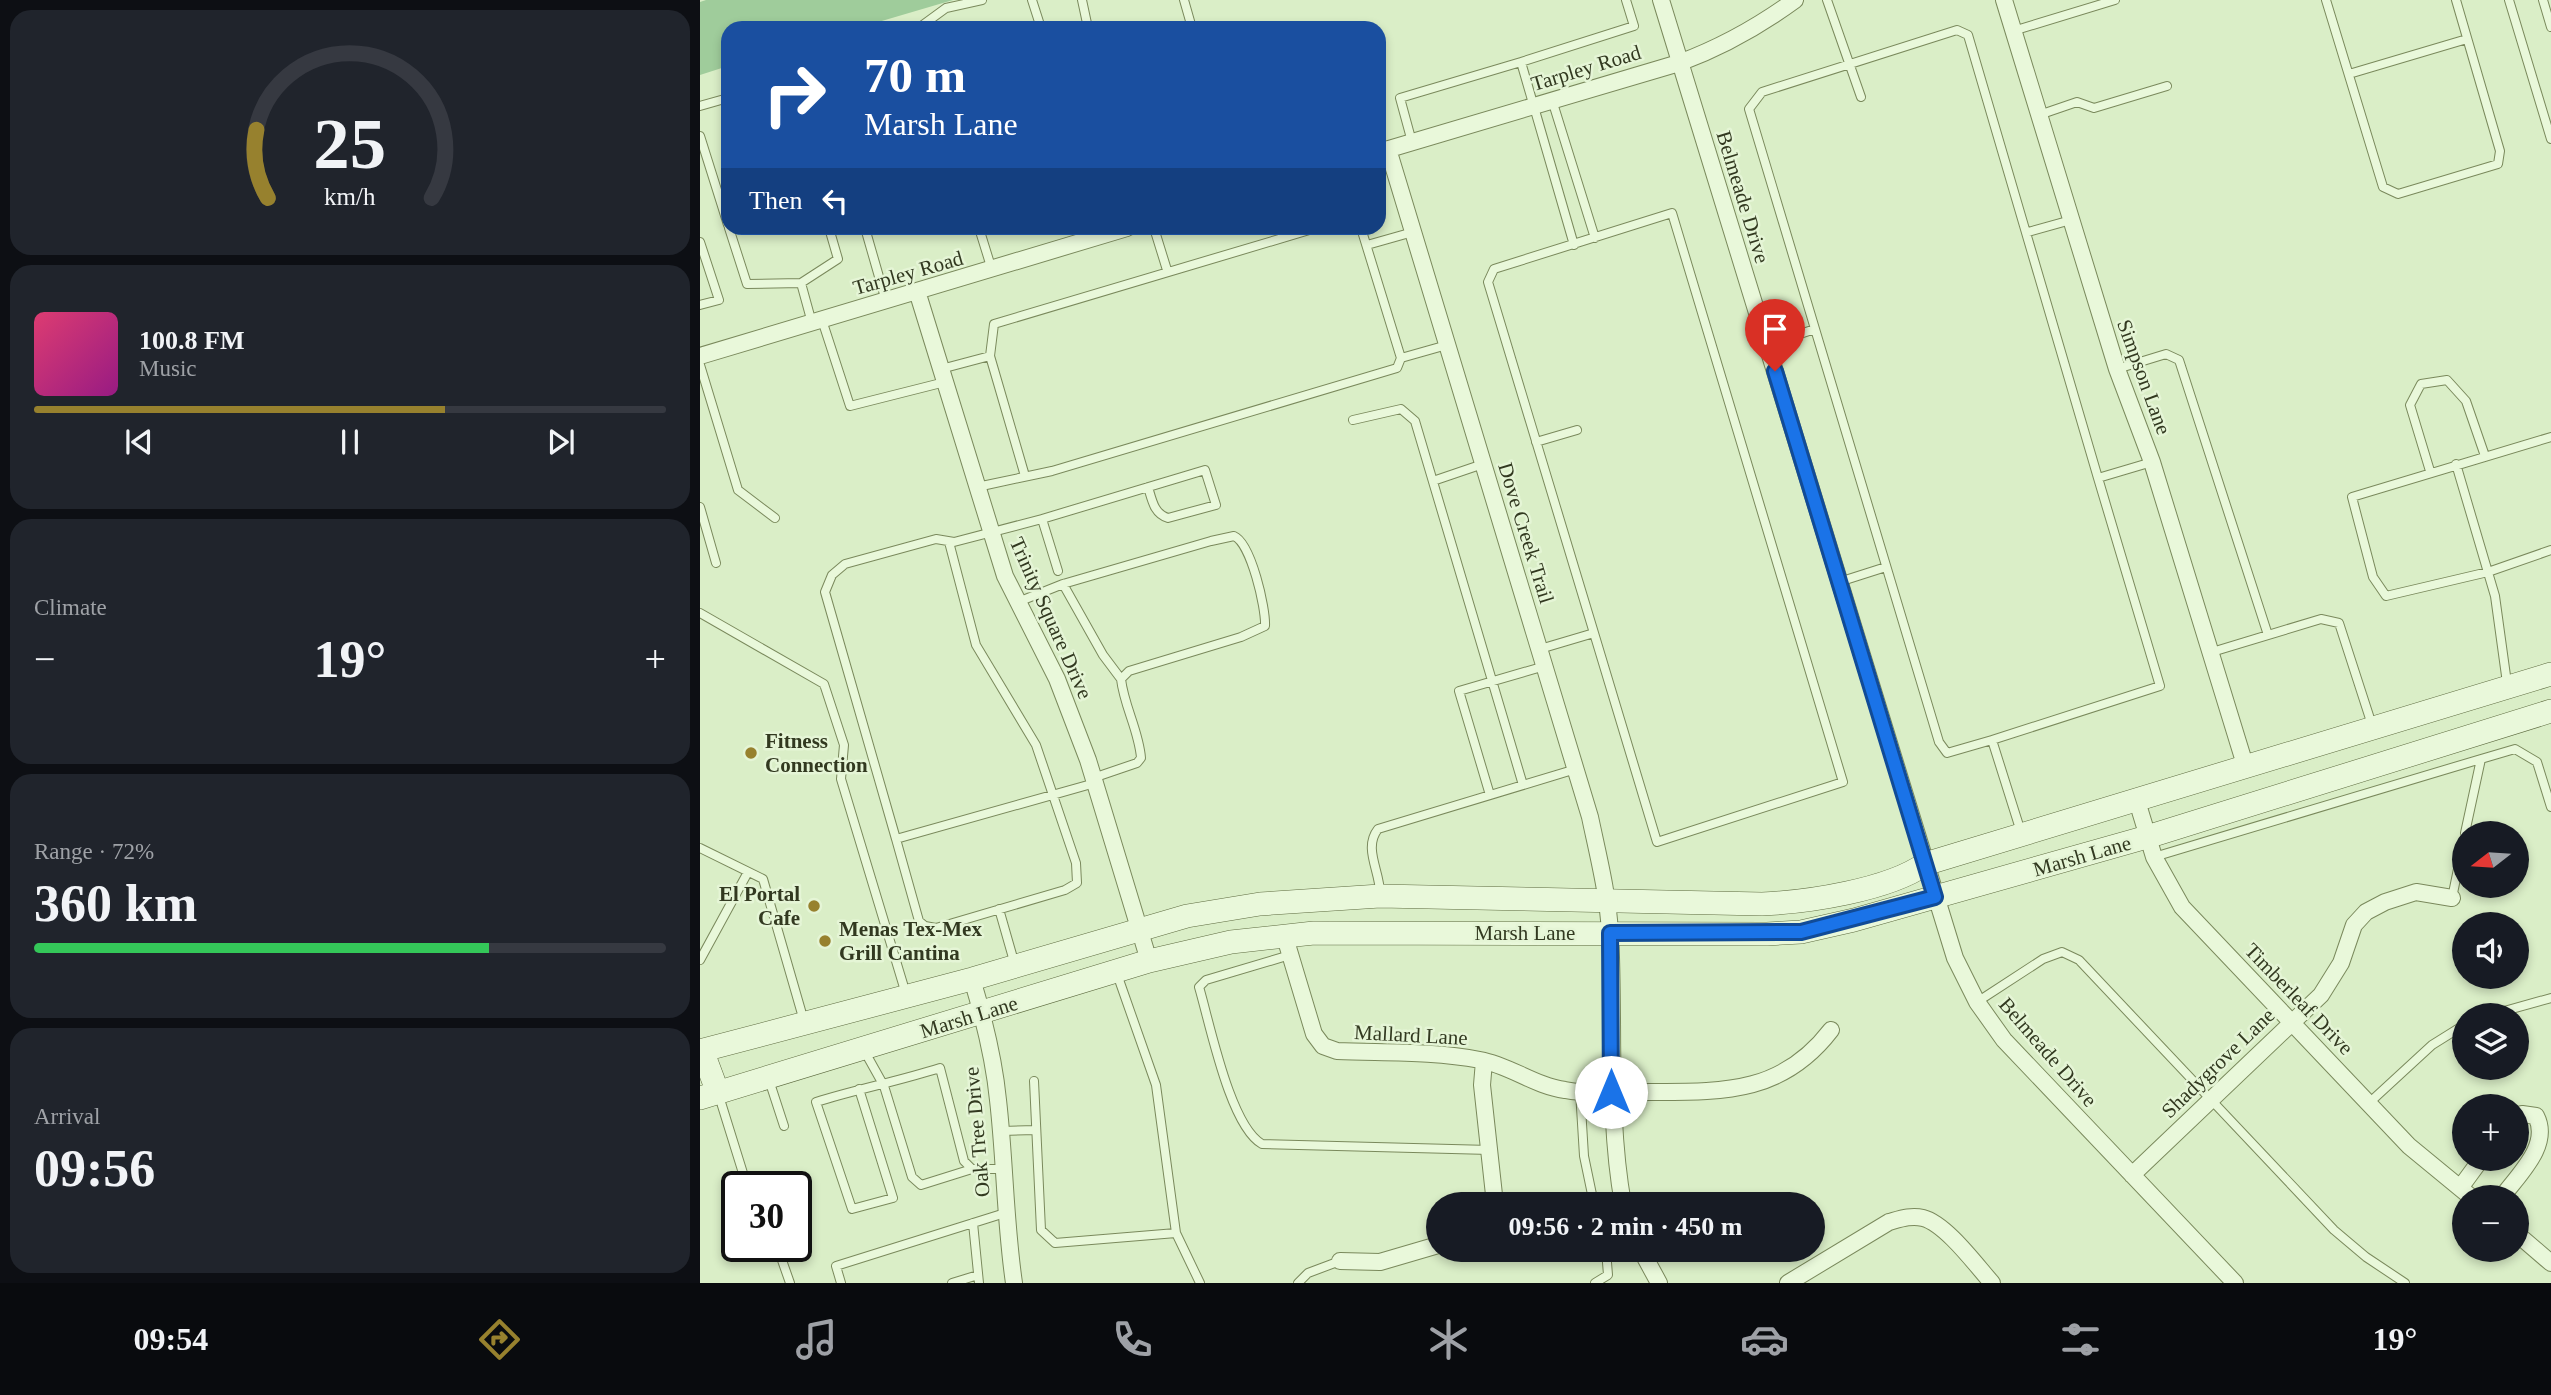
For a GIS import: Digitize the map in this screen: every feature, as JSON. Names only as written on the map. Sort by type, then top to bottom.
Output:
[{"type":"main road","name":"Marsh Lane","points":[[701,1048],[972,979],[1187,916],[1260,904],[1380,895],[1671,904],[1793,903],[1910,875],[1925,864],[2374,730],[2551,674]]},
{"type":"main road","name":"Marsh Lane","points":[[709,1095],[1149,961],[1198,949],[1610,933],[1801,932],[1935,897],[2150,847],[2551,711]]},
{"type":"main road","points":[[701,1048],[709,1095]]},
{"type":"street","name":"Belmeade Drive","points":[[1661,0],[1955,958],[1977,1002],[2004,1040],[2235,1283]]},
{"type":"street","name":"Tarpley Road","points":[[1386,149],[1679,63],[1717,49],[1754,29],[1794,0]]},
{"type":"street","name":"Simpson Lane","points":[[2004,0],[2117,369],[2152,461],[2246,768]]},
{"type":"street","name":"Dove Creek Trail","points":[[1386,158],[1413,232],[1576,768],[1607,900],[1610,933],[1611,1092],[1615,1157],[1621,1192]]},
{"type":"street","name":"Tarpley Road","points":[[700,356],[992,270],[1090,235]]},
{"type":"street","name":"Trinity Square Drive","points":[[917,292],[991,534],[1018,602],[1057,679],[1094,780],[1149,961]]},
{"type":"street","name":"Timberleaf Drive","points":[[2137,801],[2150,847],[2182,907],[2409,1146],[2456,1185]]},
{"type":"street","name":"Shadygrove Lane","points":[[2132,1175],[2333,980],[2346,940],[2354,925],[2366,912],[2385,902],[2416,892],[2452,898]]},
{"type":"street","name":"Mallard Lane","points":[[1287,945],[1314,1034],[1323,1046],[1337,1051],[1452,1056],[1484,1061],[1563,1090],[1719,1092],[1752,1086],[1784,1073],[1814,1052],[1831,1030]]},
{"type":"street","name":"Oak Tree Drive","points":[[972,979],[982,1014],[1002,1131],[1005,1213],[1014,1283]]},
{"type":"street","points":[[1484,1061],[1482,1085],[1494,1192]]},
{"type":"street","points":[[2529,1115],[2536,1116],[2542,1128],[2541,1142],[2529,1159]]},
{"type":"street","points":[[1788,1283],[1889,1222],[1908,1217],[1924,1218],[1947,1234],[1992,1283]]},
{"type":"street","points":[[2529,1244],[2551,1263]]},
{"type":"street","points":[[1340,1261],[1380,1262],[1426,1249]]},
{"type":"street","points":[[1648,1262],[1659,1283]]},
{"type":"lane","points":[[928,21],[946,8],[982,0]]},
{"type":"lane","points":[[1032,0],[1039,21]]},
{"type":"lane","points":[[1082,0],[1086,21]]},
{"type":"lane","points":[[1184,0],[1190,21]]},
{"type":"lane","points":[[1412,142],[1400,98],[1634,26],[1626,0]]},
{"type":"lane","points":[[1827,0],[1861,97]]},
{"type":"lane","points":[[2013,30],[2115,0]]},
{"type":"lane","points":[[2326,0],[2383,187],[2398,194],[2498,164],[2500,151],[2456,0]]},
{"type":"lane","points":[[2509,0],[2551,139]]},
{"type":"lane","points":[[2543,0],[2551,27]]},
{"type":"lane","points":[[1957,30],[1968,35],[2160,686],[1947,753],[1939,742],[1749,109],[1762,92],[1850,64],[1957,30]]},
{"type":"lane","points":[[2348,74],[2467,39]]},
{"type":"lane","points":[[1521,62],[1574,245]]},
{"type":"lane","points":[[2039,115],[2077,102],[2094,108],[2167,86]]},
{"type":"lane","points":[[700,106],[721,100]]},
{"type":"lane","points":[[1552,100],[1595,238]]},
{"type":"lane","points":[[700,136],[721,204]]},
{"type":"lane","points":[[1672,213],[1843,782],[1657,842],[1488,282],[1494,269],[1574,245],[1672,213]]},
{"type":"lane","points":[[2028,232],[2071,219]]},
{"type":"lane","points":[[1367,245],[1413,232]]},
{"type":"lane","points":[[731,235],[747,284],[801,283],[838,259],[831,235]]},
{"type":"lane","points":[[867,235],[886,301]]},
{"type":"lane","points":[[981,235],[992,270]]},
{"type":"lane","points":[[1155,235],[1167,270]]},
{"type":"lane","points":[[1025,476],[990,356],[991,331],[1000,320],[1292,235]]},
{"type":"lane","points":[[977,487],[1052,471],[1397,368],[1401,358],[1363,235]]},
{"type":"lane","points":[[700,242],[719,300],[700,305]]},
{"type":"lane","points":[[801,283],[850,407],[943,376],[990,356]]},
{"type":"lane","points":[[1767,345],[1815,330]]},
{"type":"lane","points":[[1401,358],[1447,345]]},
{"type":"lane","points":[[2117,369],[2166,354],[2179,360],[2268,635]]},
{"type":"lane","points":[[700,365],[738,490],[775,518]]},
{"type":"lane","points":[[2430,471],[2410,405],[2421,384],[2447,380],[2466,401],[2485,456]]},
{"type":"lane","points":[[1353,420],[1381,411],[1401,409],[1415,421],[1523,785]]},
{"type":"lane","points":[[1536,442],[1577,430]]},
{"type":"lane","points":[[2551,437],[2430,471],[2352,497],[2373,577],[2386,596],[2488,572],[2551,551]]},
{"type":"lane","points":[[2098,478],[2152,461]]},
{"type":"lane","points":[[1433,481],[1483,464]]},
{"type":"lane","points":[[2456,464],[2495,596],[2507,686]]},
{"type":"lane","points":[[949,542],[976,645],[1036,745],[1076,863],[1077,883],[1065,890],[936,928],[925,926],[919,920],[895,839],[825,592],[832,575],[845,564],[936,539],[949,542],[991,534],[1042,519],[1148,487],[1205,470],[1216,505],[1168,518],[1160,516],[1148,487]]},
{"type":"lane","points":[[700,507],[716,563]]},
{"type":"lane","points":[[1042,519],[1058,571]]},
{"type":"lane","points":[[1018,602],[1063,584],[1211,541],[1234,536],[1244,542],[1259,592],[1265,626],[1241,637],[1129,671],[1121,679]]},
{"type":"lane","points":[[1839,582],[1886,567]]},
{"type":"lane","points":[[895,839],[1055,795],[1137,763],[1141,758],[1121,679],[1103,655],[1063,584]]},
{"type":"lane","points":[[700,613],[824,684],[844,746],[841,779],[906,995]]},
{"type":"lane","points":[[2212,652],[2320,619],[2339,623],[2374,730]]},
{"type":"lane","points":[[1540,649],[1594,633]]},
{"type":"lane","points":[[1490,795],[1459,691],[1545,666]]},
{"type":"lane","points":[[1992,740],[2022,835]]},
{"type":"lane","points":[[2150,847],[2515,749],[2537,762],[2551,807]]},
{"type":"lane","points":[[2468,821],[2481,759]]},
{"type":"lane","points":[[1380,895],[1380,881],[1370,846],[1371,837],[1378,829],[1576,768]]},
{"type":"lane","points":[[700,848],[762,880],[804,1022]]},
{"type":"lane","points":[[700,960],[748,872]]},
{"type":"lane","points":[[999,909],[1015,965]]},
{"type":"lane","points":[[1287,945],[1206,980],[1199,987],[1236,1111],[1248,1134],[1262,1144],[1490,1150]]},
{"type":"lane","points":[[1977,1002],[2043,959],[2062,952],[2079,960],[2334,1230],[2366,1258],[2405,1283]]},
{"type":"lane","points":[[1116,972],[1156,1085],[1176,1233],[1200,1283]]},
{"type":"lane","points":[[2529,1004],[2551,998]]},
{"type":"lane","points":[[2369,1103],[2432,1045],[2452,1032]]},
{"type":"lane","points":[[863,1049],[884,1086],[912,1177],[921,1185],[972,1169],[1002,1169]]},
{"type":"lane","points":[[859,1089],[893,1198],[852,1209],[816,1102],[859,1089],[884,1086],[940,1068],[964,1161],[972,1169]]},
{"type":"lane","points":[[768,1077],[784,1126]]},
{"type":"lane","points":[[1034,1081],[1041,1230],[1055,1243],[1176,1233]]},
{"type":"lane","points":[[1580,1091],[1584,1156],[1592,1192]]},
{"type":"lane","points":[[709,1095],[741,1171]]},
{"type":"lane","points":[[1002,1131],[1036,1130]]},
{"type":"lane","points":[[841,1283],[836,1266],[1005,1213]]},
{"type":"lane","points":[[952,1283],[979,1279],[973,1223]]},
{"type":"lane","points":[[1297,1283],[1308,1273],[1340,1261]]},
{"type":"lane","points":[[783,1262],[790,1283]]},
{"type":"lane","points":[[1595,1283],[1608,1275],[1607,1262]]},
{"type":"green space","points":[[953,0],[882,21],[721,21],[721,68],[700,75],[700,2]]},
{"type":"place","name":"Fitness Connection","points":[[751,753]]},
{"type":"place","name":"El Portal Cafe","points":[[814,906]]},
{"type":"place","name":"Menas Tex-Mex Grill Cantina","points":[[825,941]]},
{"type":"route","points":[[1611,1092],[1610,933],[1801,932],[1935,897],[1775,371]]}]
